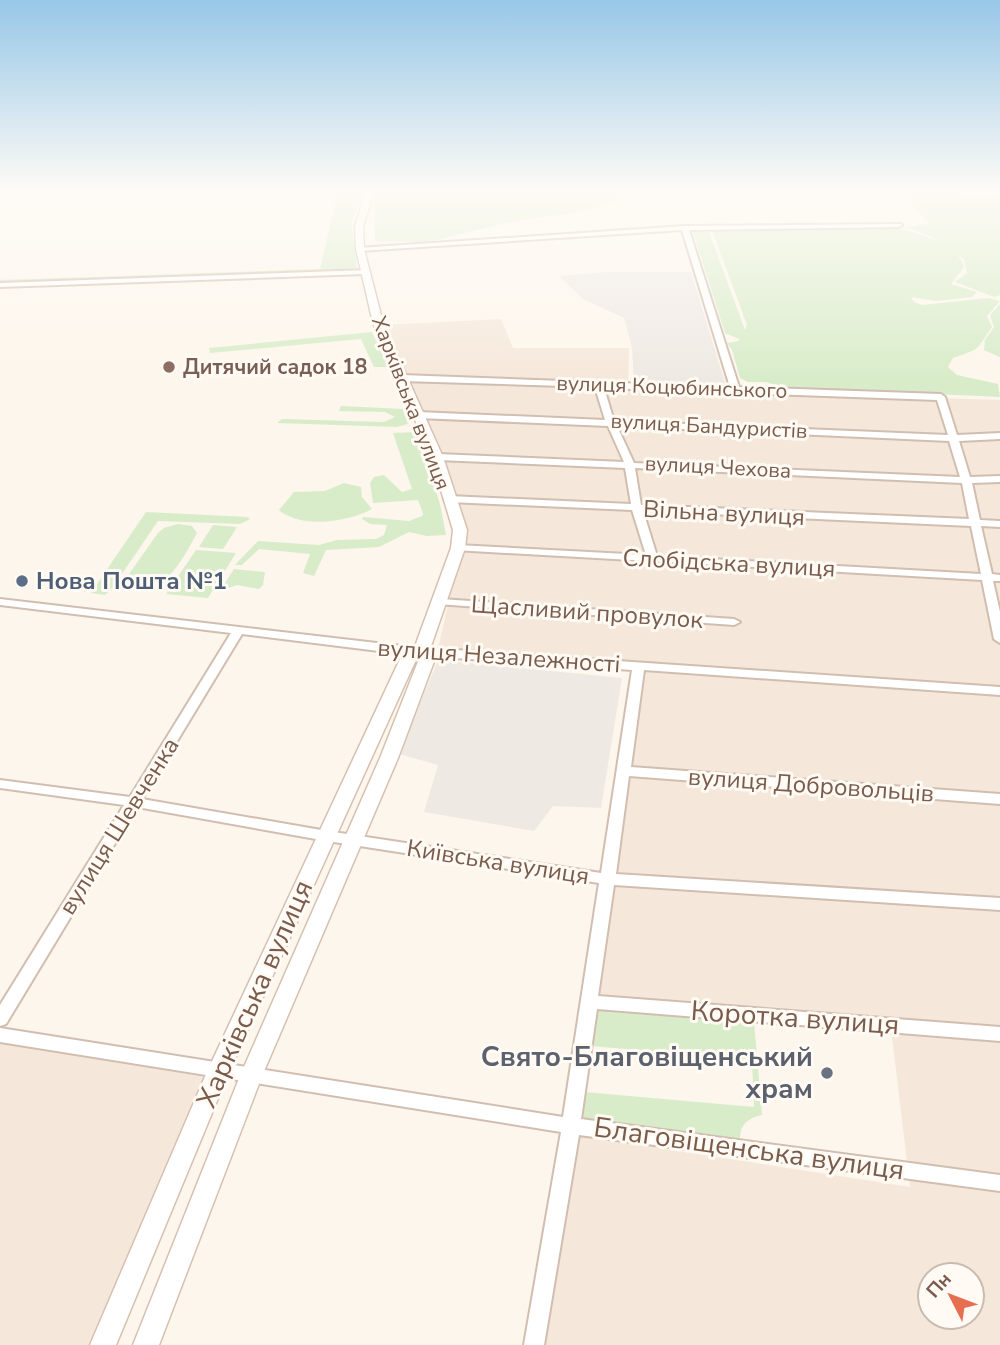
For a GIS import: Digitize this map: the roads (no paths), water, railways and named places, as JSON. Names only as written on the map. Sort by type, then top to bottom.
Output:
[{"type":"street","name":"Харківська вулиця","points":[[103,1345],[218,1072],[408,659],[421,652],[458,548],[460,530],[437,457],[378,323],[361,255]]},
{"type":"street","points":[[693,255],[736,389]]},
{"type":"street","points":[[0,285],[365,272]]},
{"type":"street","name":"вулиця Коцюбинського","points":[[402,378],[941,397],[955,438]]},
{"type":"street","points":[[599,385],[610,421],[629,463],[637,509],[653,559]]},
{"type":"street","name":"вулиця Бандуристів","points":[[418,415],[610,421],[955,438],[1000,436]]},
{"type":"street","points":[[955,438],[1000,639]]},
{"type":"street","name":"вулиця Чехова","points":[[437,457],[629,463],[966,480],[1000,478]]},
{"type":"street","name":"Вільна вулиця","points":[[449,499],[975,525],[1000,524]]},
{"type":"street","name":"Слобідська вулиця","points":[[458,548],[1000,578]]},
{"type":"street","name":"вулиця Незалежності","points":[[0,602],[421,652],[1000,691]]},
{"type":"street","name":"Щасливий провулок","points":[[440,602],[734,622]]},
{"type":"street","name":"вулиця Шевченка","points":[[0,1019],[238,632]]},
{"type":"street","name":"Харківська вулиця","points":[[146,1345],[251,1076],[388,758],[427,659],[421,652]]},
{"type":"street","points":[[534,1345],[571,1126],[639,665]]},
{"type":"street","name":"вулиця Добровольців","points":[[623,771],[1000,799]]},
{"type":"street","name":"Київська вулиця","points":[[0,784],[134,802],[327,836],[607,879],[1000,904]]},
{"type":"street","name":"Коротка вулиця","points":[[590,1002],[1000,1034]]},
{"type":"street","name":"Благовіщенська вулиця","points":[[0,1035],[218,1072],[571,1126],[1000,1183]]},
{"type":"place","name":"Дитячий садок 18","points":[[169,367]]},
{"type":"place","name":"Нова Пошта №1","points":[[22,581]]},
{"type":"place","name":"Свято-Благовіщенський храм","points":[[827,1073]]}]
